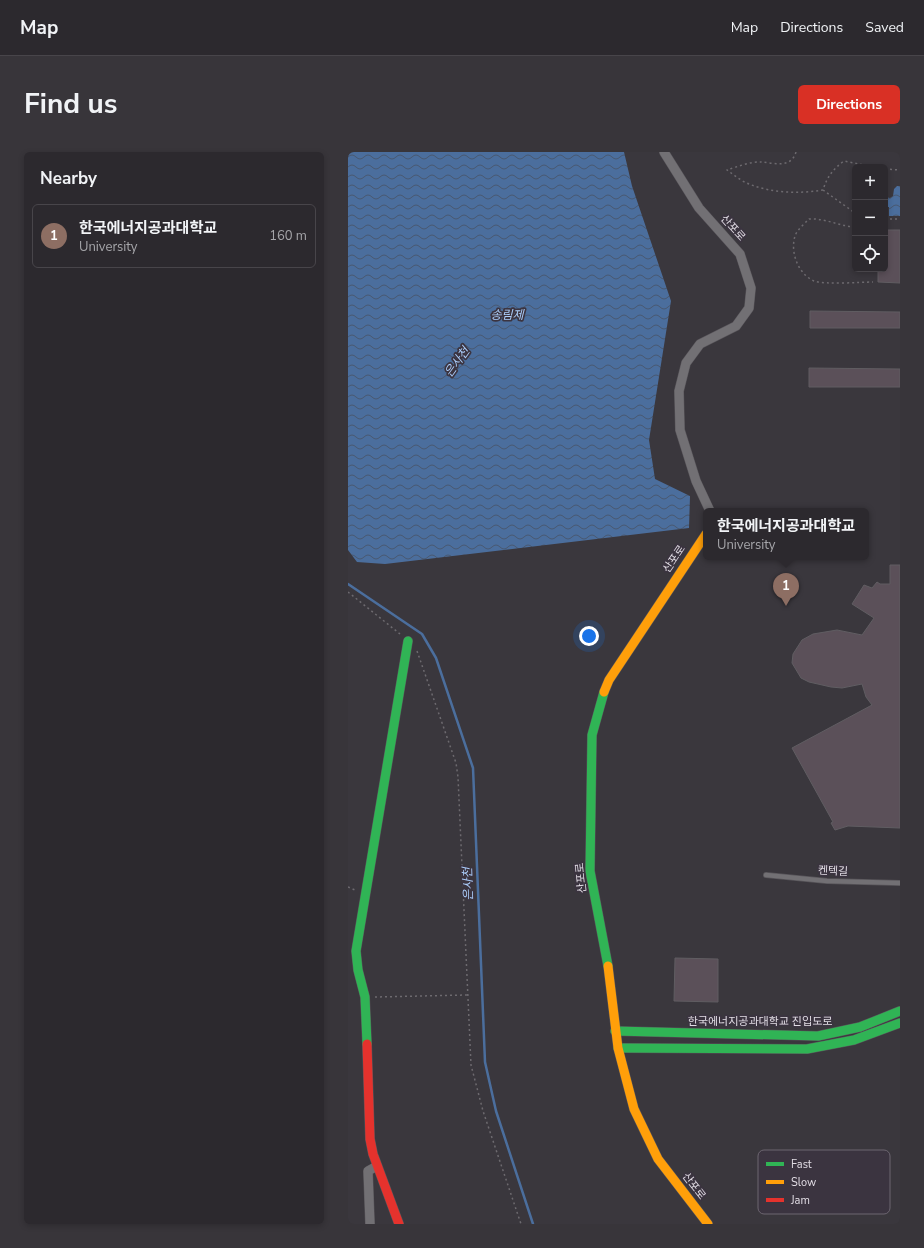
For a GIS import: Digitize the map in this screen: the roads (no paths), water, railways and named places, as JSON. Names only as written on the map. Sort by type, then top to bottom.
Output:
[{"type":"street","name":"산포로","points":[[664,152],[699,208],[740,254],[751,288],[749,308],[736,326],[700,344],[686,363],[679,391],[680,430],[696,481],[709,508]]},
{"type":"street","name":"산포로","points":[[703,538],[609,680],[602,695],[594,722],[591,756],[590,871],[610,984],[618,1048],[634,1109],[644,1133],[658,1159],[708,1224]]},
{"type":"street","points":[[399,1224],[377,1166],[370,1139],[368,1123],[368,1062],[365,997],[358,970],[357,944],[408,640]]},
{"type":"street","name":"한국에너지공과대학교 진입도로","points":[[615,1031],[818,1036],[840,1034],[860,1028],[900,1011]]},
{"type":"street","points":[[618,1048],[826,1048],[866,1038],[900,1023]]},
{"type":"street","points":[[370,1224],[368,1171],[377,1166]]},
{"type":"lane","name":"켄텍길","points":[[766,875],[827,881],[900,883]]},
{"type":"water","name":"송림제","points":[[348,152],[624,152],[632,186],[671,301],[649,440],[655,479],[690,496],[689,528],[385,564],[357,562],[348,550]]},
{"type":"water","points":[[897,186],[900,186],[900,216],[889,216],[888,198],[893,196],[894,189]]},
{"type":"waterway","name":"은사천","points":[[348,584],[422,634],[436,658],[473,768],[485,1062],[496,1111],[533,1224]]},
{"type":"place","name":"한국에너지공과대학교","points":[[786,606]]}]
